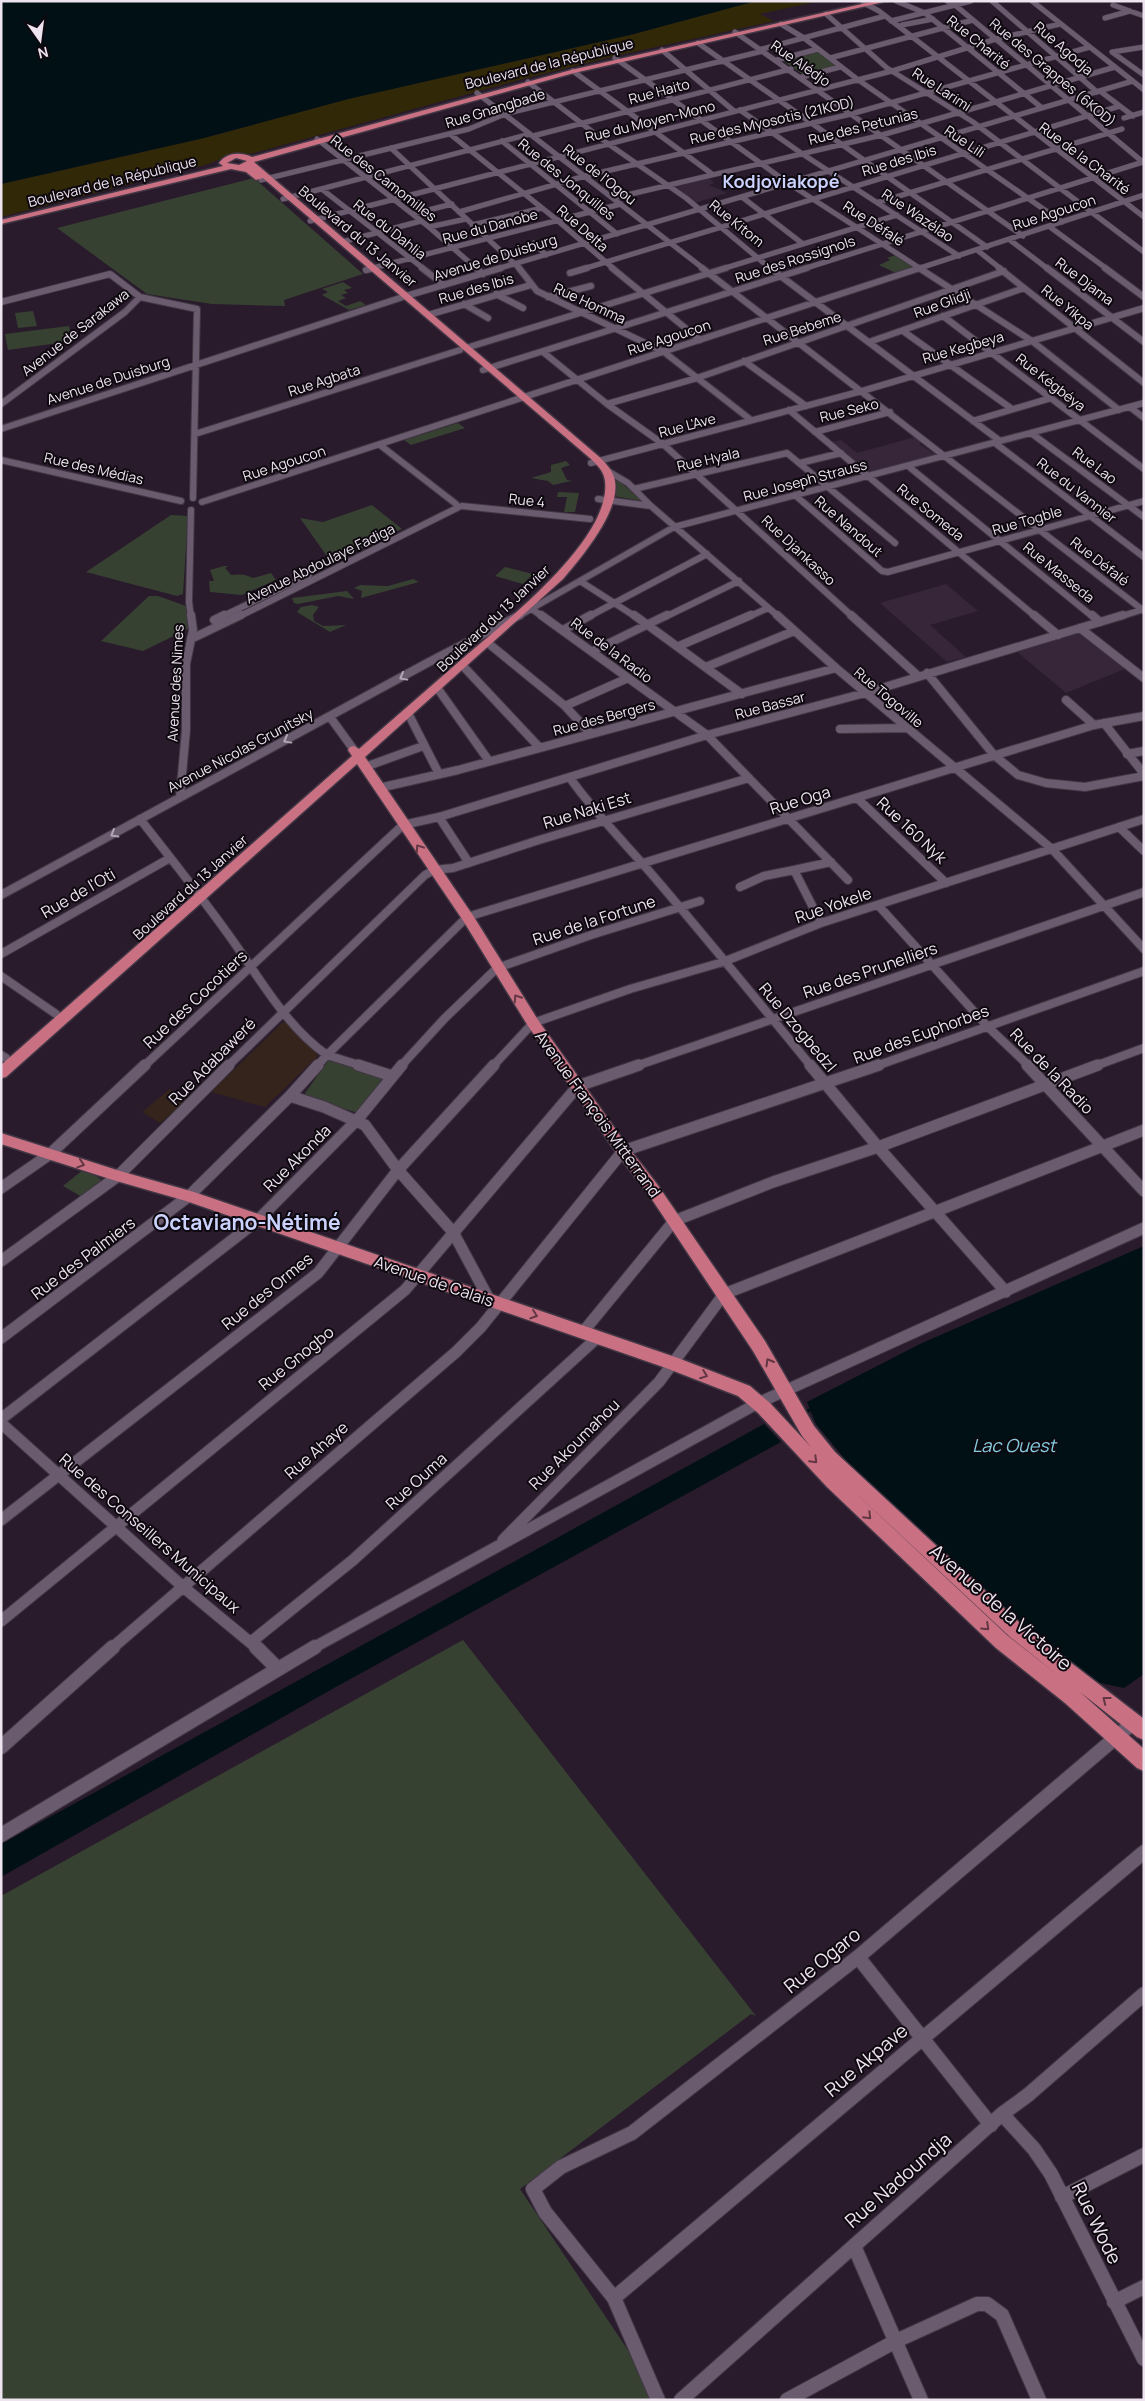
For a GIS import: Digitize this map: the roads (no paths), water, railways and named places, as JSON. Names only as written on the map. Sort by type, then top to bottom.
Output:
[{"type":"highway","name":"Boulevard de la République","points":[[248,160],[479,94],[616,59],[868,3],[885,1]]},
{"type":"highway","name":"Boulevard de la République","points":[[479,94],[616,59],[698,43],[737,32],[782,24],[868,3]]},
{"type":"highway","points":[[229,158],[248,160],[230,165],[229,158]]},
{"type":"highway","name":"Boulevard du 13 Janvier","points":[[248,160],[264,179]]},
{"type":"highway","name":"Boulevard de la République","points":[[1,220],[230,165]]},
{"type":"highway","name":"Boulevard du 13 Janvier","points":[[230,165],[252,171],[287,198],[594,462],[606,470],[610,483],[603,500],[563,562],[359,758]]},
{"type":"highway","name":"Boulevard du 13 Janvier","points":[[313,220],[342,242],[369,270]]},
{"type":"highway","name":"Boulevard du 13 Janvier","points":[[402,298],[428,315],[463,349]]},
{"type":"highway","name":"Boulevard du 13 Janvier","points":[[3,1058],[359,758],[408,713],[438,689],[488,642],[527,611],[571,564],[600,520],[603,500],[601,483],[594,462]]},
{"type":"highway","name":"Avenue François Mitterrand","points":[[359,758],[467,918],[532,1023],[623,1151],[652,1188],[759,1346],[808,1430],[840,1478]]},
{"type":"highway","name":"Boulevard du 13 Janvier","points":[[1,1073],[198,893]]},
{"type":"highway","name":"Avenue de Calais","points":[[1,1138],[118,1176],[189,1196],[338,1249],[590,1334],[744,1391],[772,1416],[793,1440],[840,1478]]},
{"type":"highway","points":[[840,1478],[1016,1630],[1139,1726]]},
{"type":"highway","name":"Avenue de la Victoire","points":[[840,1478],[884,1532],[1002,1642],[1072,1696],[1144,1762]]},
{"type":"street","name":"Rue Charité","points":[[896,1],[925,13],[1042,108]]},
{"type":"street","name":"Rue des Grappes (6KOD)","points":[[947,1],[955,5],[1143,163]]},
{"type":"street","points":[[891,21],[971,1]]},
{"type":"street","name":"Rue Agodja","points":[[992,1],[1080,77],[1133,116]]},
{"type":"street","points":[[1032,1],[1144,90]]},
{"type":"street","name":"Rue de la Charité","points":[[868,3],[910,38],[1144,217]]},
{"type":"street","points":[[1121,3],[1113,5],[1144,16]]},
{"type":"street","points":[[1106,18],[1130,11]]},
{"type":"street","name":"Rue Larimi","points":[[826,14],[892,70],[958,112],[1062,188],[1144,252]]},
{"type":"street","name":"Rue Gnangbade","points":[[264,179],[450,134],[476,127],[505,114],[725,61],[885,16]]},
{"type":"street","points":[[897,26],[933,19]]},
{"type":"street","points":[[830,58],[973,20]]},
{"type":"street","name":"Rue Lili","points":[[782,24],[804,38],[857,80],[1062,222]]},
{"type":"street","name":"Rue du Moyen-Mono","points":[[313,220],[558,155],[702,121],[857,80],[1027,31],[1060,24]]},
{"type":"street","name":"Rue Alédjo","points":[[737,32],[1023,236]]},
{"type":"street","points":[[698,43],[987,247]]},
{"type":"street","name":"Rue des Myosotis (21KOD)","points":[[459,212],[585,176],[851,114],[1090,47]]},
{"type":"street","points":[[1144,47],[1112,52],[1144,75]]},
{"type":"street","points":[[777,60],[818,49]]},
{"type":"street","name":"Rue Wazélao","points":[[662,50],[737,111],[959,256]]},
{"type":"street","name":"Rue Défalé","points":[[616,59],[788,183],[1032,340],[1119,410]]},
{"type":"street","points":[[802,77],[840,67]]},
{"type":"street","name":"Rue des Petunias","points":[[614,198],[882,135],[1115,67]]},
{"type":"street","name":"Rue Haito","points":[[287,198],[502,141],[583,123],[791,69]]},
{"type":"street","points":[[573,71],[712,174]]},
{"type":"street","name":"Rue Kitom","points":[[528,82],[607,143],[700,209],[781,277],[817,302],[973,421],[997,442]]},
{"type":"street","name":"Avenue de Duisburg","points":[[1,429],[444,285],[1133,82]]},
{"type":"street","name":"Rue de l'Ogou","points":[[479,94],[709,272]]},
{"type":"street","name":"Rue des Ibis","points":[[570,274],[1120,106]]},
{"type":"street","points":[[1124,118],[1144,112]]},
{"type":"street","points":[[878,202],[1122,129]]},
{"type":"street","name":"Rue Delta","points":[[450,134],[522,194],[557,220],[582,244],[700,340]]},
{"type":"street","name":"Rue des Camomilles","points":[[319,140],[429,227],[483,274]]},
{"type":"street","name":"Rue des Jonquilles","points":[[502,141],[618,234]]},
{"type":"street","name":"Rue Homma","points":[[391,148],[516,264],[532,285],[548,297],[664,352],[751,420]]},
{"type":"street","name":"Rue des Rossignols","points":[[487,369],[1143,163]]},
{"type":"street","name":"Rue du Dahlia","points":[[323,190],[444,285]]},
{"type":"street","name":"Rue Agoucon","points":[[191,510],[200,507],[202,502],[1144,195]]},
{"type":"street","points":[[742,197],[803,244]]},
{"type":"street","points":[[413,214],[452,204]]},
{"type":"street","name":"Rue du Danobe","points":[[369,270],[621,204]]},
{"type":"street","points":[[472,225],[542,208]]},
{"type":"street","points":[[758,257],[897,215]]},
{"type":"street","points":[[429,227],[466,219]]},
{"type":"street","points":[[342,242],[421,221]]},
{"type":"street","points":[[1050,227],[1144,297]]},
{"type":"street","name":"Rue Djama","points":[[1010,240],[1144,342]]},
{"type":"street","points":[[534,243],[546,255]]},
{"type":"street","name":"Rue Yikpa","points":[[977,250],[1144,383]]},
{"type":"street","name":"Rue Agbata","points":[[195,434],[758,257]]},
{"type":"street","name":"Rue Bebeme","points":[[607,404],[697,378],[798,341],[847,326],[1004,271]]},
{"type":"street","name":"Rue Défalé","points":[[709,272],[1143,610]]},
{"type":"street","points":[[1,302],[110,274],[140,297],[197,309],[193,498]]},
{"type":"street","name":"Rue des Ibis","points":[[428,315],[532,285]]},
{"type":"street","points":[[548,297],[591,286]]},
{"type":"street","name":"Rue Glidji","points":[[869,342],[1024,288]]},
{"type":"street","points":[[496,294],[523,308]]},
{"type":"street","name":"Avenue de Sarakawa","points":[[1,404],[125,312],[140,297]]},
{"type":"street","points":[[464,304],[488,318]]},
{"type":"street","name":"Rue Kegbeya","points":[[789,410],[862,391],[1144,308]]},
{"type":"street","name":"Rue Kégbéya","points":[[943,316],[1144,469]]},
{"type":"street","points":[[902,331],[1012,409]]},
{"type":"street","name":"Rue Djankasso","points":[[543,352],[607,404],[663,444],[738,510],[918,676]]},
{"type":"street","points":[[744,361],[806,406]]},
{"type":"street","points":[[973,421],[1051,398]]},
{"type":"street","name":"Rue Joseph Strauss","points":[[492,629],[674,527],[1144,403]]},
{"type":"street","points":[[1130,407],[1144,418]]},
{"type":"street","name":"Rue L'Ave","points":[[594,462],[789,410]]},
{"type":"street","name":"Rue Someda","points":[[789,410],[1058,635]]},
{"type":"street","name":"Rue Seko","points":[[815,432],[890,412]]},
{"type":"street","name":"Rue Lao","points":[[1031,433],[1144,517]]},
{"type":"street","name":"Rue du Vannier","points":[[997,442],[1144,557]]},
{"type":"street","points":[[380,445],[458,506]]},
{"type":"street","name":"Rue Hyala","points":[[634,489],[787,453],[800,463]]},
{"type":"street","points":[[800,463],[841,453]]},
{"type":"street","name":"Rue des Médias","points":[[1,460],[181,501]]},
{"type":"street","points":[[800,463],[895,543]]},
{"type":"street","name":"Rue Masseda","points":[[908,466],[1100,622]]},
{"type":"street","name":"Rue Togoville","points":[[606,470],[634,489],[674,527],[740,581],[836,668],[954,769],[1052,849],[1144,949]]},
{"type":"street","name":"Rue Nandout","points":[[795,495],[882,571],[888,572]]},
{"type":"street","points":[[191,510],[180,508],[179,504],[181,501],[193,498],[202,502]]},
{"type":"street","points":[[603,500],[651,506]]},
{"type":"street","name":"Rue Togble","points":[[888,572],[1144,501]]},
{"type":"street","name":"Rue 4","points":[[458,506],[590,519]]},
{"type":"street","name":"Avenue Abdoulaye Fadiga","points":[[193,630],[213,624],[458,506]]},
{"type":"street","name":"Avenue des Nimes","points":[[180,797],[186,730],[186,664],[193,630],[189,602],[191,510]]},
{"type":"street","points":[[563,630],[707,554]]},
{"type":"street","points":[[580,581],[617,602],[742,694]]},
{"type":"street","points":[[594,651],[740,581]]},
{"type":"street","points":[[679,646],[768,608]]},
{"type":"street","name":"Rue Bassar","points":[[404,825],[570,778],[707,735],[865,692],[1143,610]]},
{"type":"street","name":"Rue de la Radio","points":[[527,611],[563,630],[594,651],[672,712],[707,735],[848,880]]},
{"type":"street","name":"Avenue Abdoulaye Fadiga","points":[[191,639],[213,624]]},
{"type":"street","points":[[1080,628],[1144,678]]},
{"type":"street","name":"Avenue Nicolas Grunitsky","points":[[1,895],[492,629]]},
{"type":"street","points":[[706,667],[794,631]]},
{"type":"street","points":[[488,642],[565,706],[590,733]]},
{"type":"street","points":[[463,666],[539,747]]},
{"type":"street","name":"Rue des Bergers","points":[[379,788],[489,761],[836,668]]},
{"type":"street","points":[[927,673],[994,755],[1018,776],[1046,783],[1085,787],[1144,775],[1104,722]]},
{"type":"street","points":[[565,706],[628,678]]},
{"type":"street","points":[[438,689],[489,761]]},
{"type":"street","points":[[1066,700],[1094,725]]},
{"type":"street","points":[[408,713],[423,746],[439,774]]},
{"type":"street","name":"Rue Oga","points":[[467,918],[1104,722],[1144,716]]},
{"type":"street","points":[[330,717],[359,758],[423,746]]},
{"type":"street","points":[[840,729],[907,728]]},
{"type":"street","points":[[1127,754],[1144,751]]},
{"type":"street","name":"Rue Dzogbedzl","points":[[570,778],[586,800],[606,820],[681,908],[723,962],[878,1147],[1006,1292]]},
{"type":"street","name":"Rue Naki Est","points":[[434,870],[453,868],[749,778]]},
{"type":"street","name":"Rue 160 Nyk","points":[[857,798],[946,883]]},
{"type":"street","points":[[439,816],[469,863]]},
{"type":"street","points":[[140,818],[198,893],[283,1011],[314,1046],[327,1056],[392,1076]]},
{"type":"street","name":"Rue Yokele","points":[[532,1023],[630,989],[723,962],[821,924],[878,905],[1144,819]]},
{"type":"street","name":"Rue des Cocotiers","points":[[1,1188],[50,1154],[404,825]]},
{"type":"street","points":[[1119,827],[1144,851]]},
{"type":"street","name":"Rue de l'Oti","points":[[1,954],[170,858]]},
{"type":"street","points":[[740,887],[764,876],[795,872],[831,862]]},
{"type":"street","name":"Rue Adabaweré","points":[[1,1261],[118,1176],[283,1011],[425,875],[434,870]]},
{"type":"street","points":[[795,872],[821,924]]},
{"type":"street","name":"Rue des Prunelliers","points":[[578,1086],[1144,892]]},
{"type":"street","name":"Rue de la Fortune","points":[[497,968],[591,935],[700,901]]},
{"type":"street","name":"Rue de la Radio","points":[[878,905],[987,1026],[1046,1083],[1144,1190]]},
{"type":"street","name":"Rue des Palmiers","points":[[1,1338],[189,1196],[467,918]]},
{"type":"street","name":"Rue Akonda","points":[[1,1419],[258,1220],[356,1120],[392,1076],[444,1019],[497,968]]},
{"type":"street","name":"Rue des Euphorbes","points":[[623,1151],[826,1084],[1144,971]]},
{"type":"street","points":[[1,976],[56,1014]]},
{"type":"street","points":[[1,990],[11,984]]},
{"type":"street","name":"Rue des Ormes","points":[[1,1520],[318,1273],[398,1170],[532,1023]]},
{"type":"street","points":[[674,1221],[773,1182],[878,1147],[1144,1048]]},
{"type":"street","name":"Rue Gnogbo","points":[[1,1621],[405,1290],[578,1086]]},
{"type":"street","points":[[290,1096],[356,1120],[370,1132],[398,1170],[453,1232],[495,1302]]},
{"type":"street","points":[[724,1294],[1144,1130]]},
{"type":"street","name":"Rue Ahaye","points":[[1,1747],[182,1586],[456,1352],[495,1302],[518,1279],[623,1151]]},
{"type":"street","name":"Rue Ouma","points":[[251,1642],[353,1560],[590,1334],[674,1221]]},
{"type":"street","points":[[1,1835],[277,1668],[758,1403],[788,1397],[1144,1228]]},
{"type":"street","name":"Rue Akoumahou","points":[[496,1547],[659,1382],[724,1294]]},
{"type":"street","name":"Rue des Conseillers Municipaux","points":[[1,1423],[182,1586],[251,1642],[277,1668]]},
{"type":"street","name":"Rue Ogaro","points":[[614,2298],[545,2212],[533,2189],[561,2167],[632,2133],[858,1957],[1117,1736],[1139,1726]]},
{"type":"street","name":"Rue Akpave","points":[[614,2298],[1144,1852]]},
{"type":"street","points":[[858,1957],[991,2125]]},
{"type":"street","name":"Rue Nadoundja","points":[[681,2400],[1002,2114],[1028,2095],[1144,1994]]},
{"type":"street","name":"Rue Wode","points":[[1002,2114],[1034,2149],[1051,2174],[1144,2359]]},
{"type":"street","points":[[1062,2197],[1144,2154]]},
{"type":"street","points":[[854,2246],[921,2400]]},
{"type":"street","points":[[1114,2302],[1144,2287]]},
{"type":"street","points":[[614,2298],[658,2400]]},
{"type":"street","points":[[787,2400],[896,2341],[977,2304],[987,2304],[1002,2314],[1039,2400]]},
{"type":"water","points":[[1,1],[756,1],[630,35],[348,99],[204,138],[1,184]]},
{"type":"water","name":"Lac Ouest","points":[[1144,1246],[1144,1674],[1124,1688],[1091,1681],[1040,1640],[863,1481],[816,1424],[807,1402],[920,1344]]},
{"type":"water","points":[[764,1424],[781,1442],[334,1688],[1,1877],[1,1844]]},
{"type":"waterway","points":[[802,1413],[810,1410]]},
{"type":"district","name":"Kodjoviakopé","points":[[781,181]]},
{"type":"district","name":"Octaviano-Nétimé","points":[[247,1222]]}]
